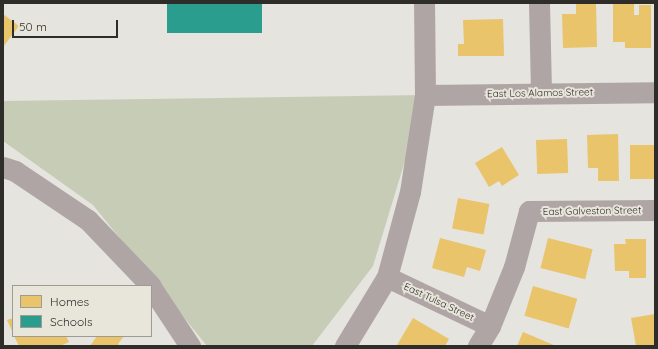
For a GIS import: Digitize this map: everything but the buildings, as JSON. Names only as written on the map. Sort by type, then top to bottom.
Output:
[{"type":"street","points":[[345,346],[387,278],[410,192],[425,94],[424,3]]},
{"type":"street","points":[[539,3],[541,93]]},
{"type":"street","name":"East Los Alamos Street","points":[[425,94],[655,92]]},
{"type":"street","points":[[3,167],[15,171],[88,220],[150,285]]},
{"type":"street","name":"East Galveston Street","points":[[490,326],[514,267],[529,211],[655,210]]},
{"type":"street","name":"East Tulsa Street","points":[[387,278],[490,326]]},
{"type":"street","points":[[152,288],[190,346]]},
{"type":"street","points":[[478,346],[490,326]]},
{"type":"green space","points":[[425,95],[373,266],[312,346],[207,346],[93,205],[3,141],[3,101]]}]
